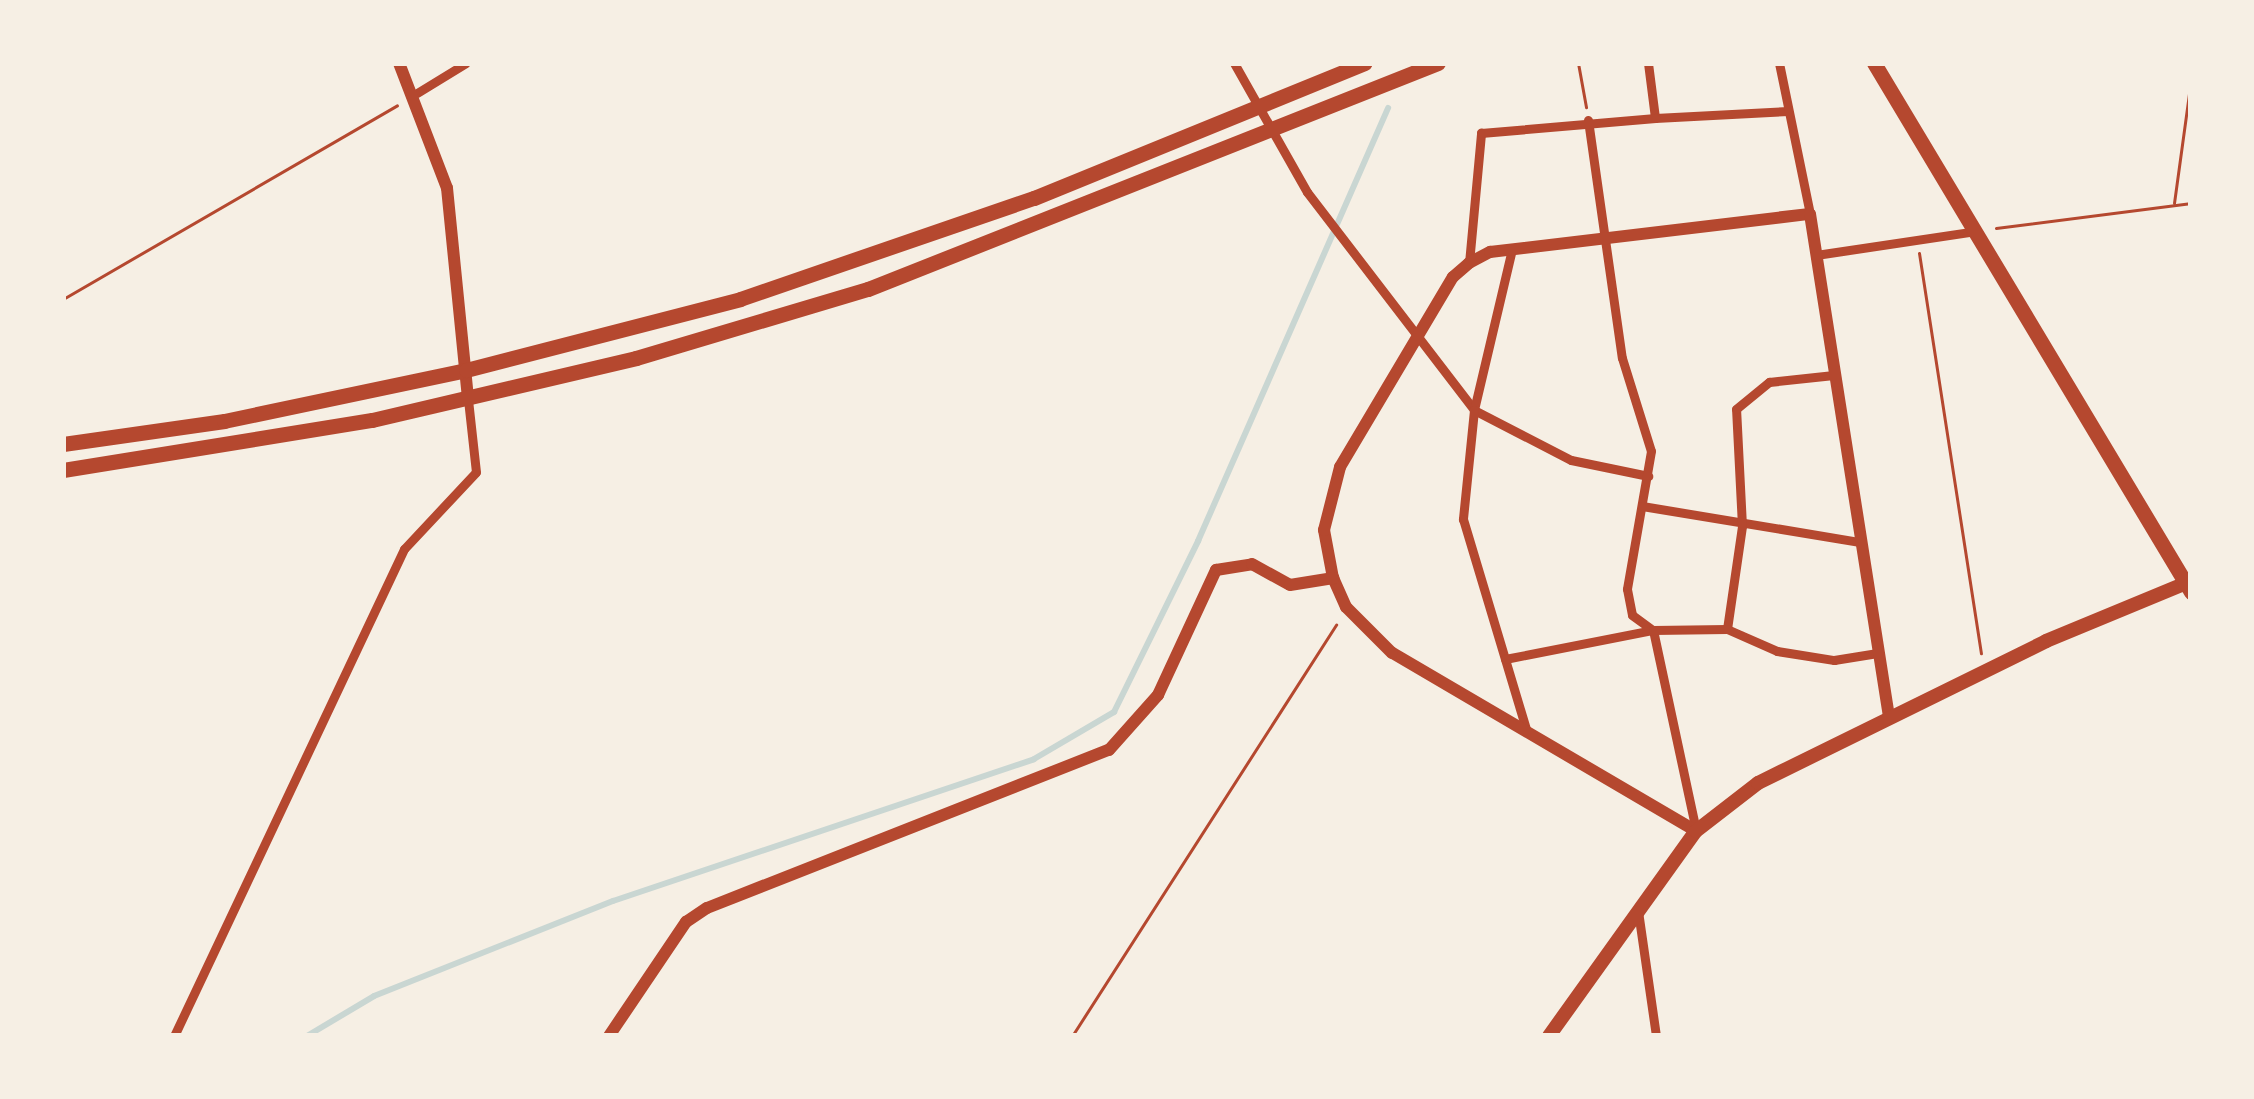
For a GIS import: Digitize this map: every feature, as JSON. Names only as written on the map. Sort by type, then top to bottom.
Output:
[{"type":"main road","points":[[63,444],[224,421],[466,370],[740,299],[1034,198],[1364,63]]},
{"type":"main road","points":[[63,470],[468,399],[868,289],[1274,133],[1438,63]]},
{"type":"main road","points":[[1549,1036],[1696,831],[1758,783],[1984,671],[2189,585],[1874,63]]},
{"type":"street","points":[[174,1036],[404,550],[476,472],[447,188],[417,93],[399,63]]},
{"type":"street","points":[[417,93],[466,63]]},
{"type":"street","points":[[1234,63],[1318,207],[1474,410],[1571,460],[1648,476]]},
{"type":"street","points":[[1648,63],[1655,118]]},
{"type":"street","points":[[1779,63],[1810,214],[1889,717]]},
{"type":"street","points":[[1696,831],[1392,653],[1346,607],[1333,578],[1324,530],[1340,467],[1468,263],[1481,133],[1588,120],[1788,111]]},
{"type":"street","points":[[1588,120],[1610,237],[1622,358],[1651,451],[1627,589],[1632,615],[1652,630],[1696,831]]},
{"type":"street","points":[[1468,263],[1512,249],[1810,214]]},
{"type":"street","points":[[1816,255],[1979,231]]},
{"type":"street","points":[[1512,249],[1474,410],[1463,519],[1529,737]]},
{"type":"street","points":[[1727,629],[1742,526],[1736,410],[1769,382],[1834,375]]},
{"type":"street","points":[[1642,506],[1859,542]]},
{"type":"street","points":[[609,1036],[686,922],[707,908],[1108,750],[1158,695],[1216,570],[1252,564],[1291,585],[1333,578]]},
{"type":"street","points":[[1505,659],[1652,630],[1727,629],[1815,657],[1877,653]]},
{"type":"street","points":[[1638,909],[1656,1036]]},
{"type":"path","points":[[1578,63],[1588,120]]},
{"type":"path","points":[[2174,204],[2191,79]]},
{"type":"path","points":[[63,298],[417,93]]},
{"type":"path","points":[[1979,231],[2191,202]]},
{"type":"path","points":[[1917,240],[1984,671]]},
{"type":"path","points":[[1072,1036],[1346,607]]},
{"type":"waterway","points":[[307,1036],[374,996],[613,901],[1034,759],[1114,712],[1198,541],[1388,108]]}]
